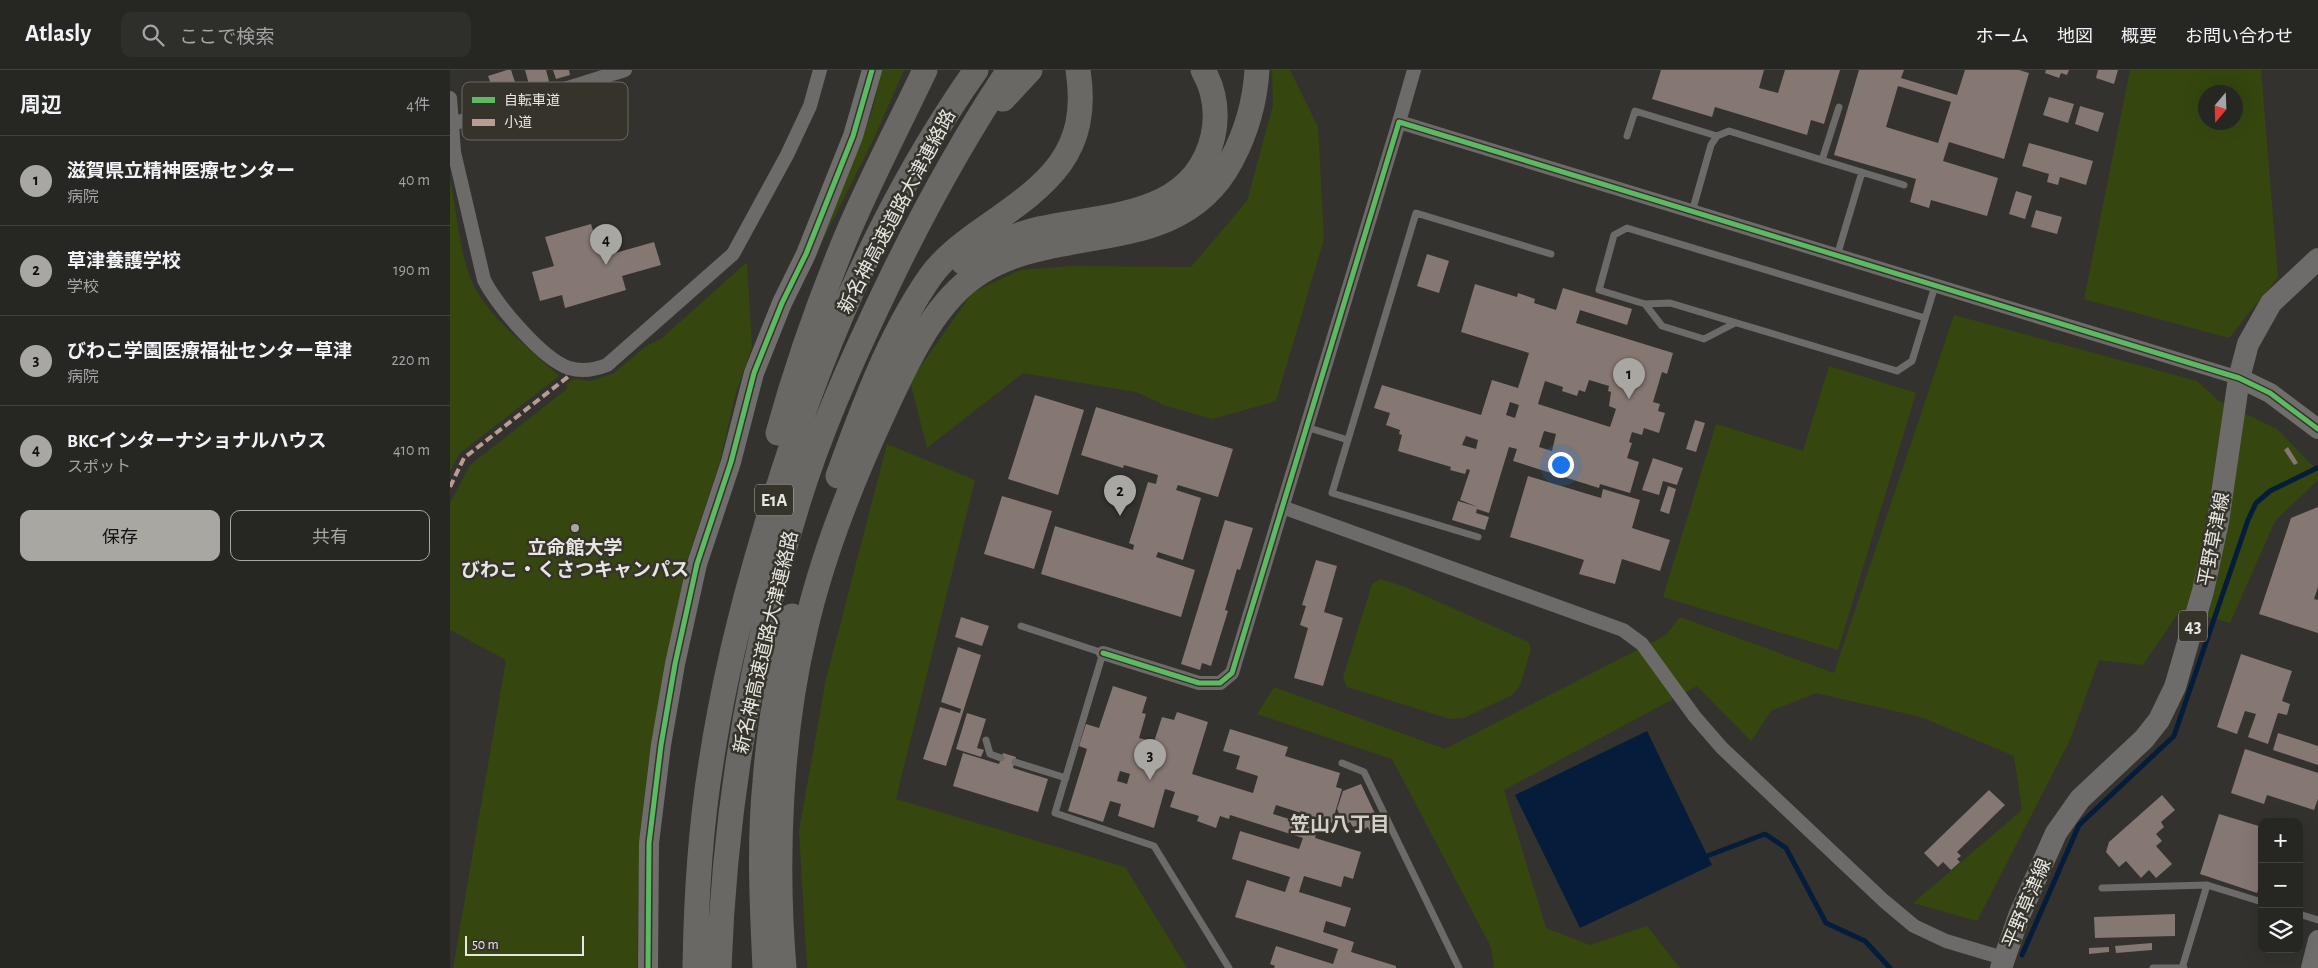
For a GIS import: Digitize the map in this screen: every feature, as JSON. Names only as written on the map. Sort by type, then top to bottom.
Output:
[{"type":"highway","points":[[737,626],[760,497],[792,384],[818,306],[844,242],[925,70]]},
{"type":"highway","name":"新名神高速道路大津連絡路","points":[[695,968],[696,899],[704,815],[717,728],[737,626],[776,490],[804,406],[838,321],[869,253],[915,167],[976,70]]},
{"type":"highway","name":"新名神高速道路大津連絡路","points":[[724,903],[737,766],[755,669],[788,537],[807,477],[833,408],[882,296],[935,191],[1009,70]]},
{"type":"highway","points":[[935,191],[1002,100],[1030,70]]},
{"type":"highway","points":[[765,968],[762,901],[764,783],[781,661],[795,601],[819,527],[859,418],[896,336],[926,283],[948,257],[1038,188],[1054,172],[1067,154],[1076,135],[1081,112],[1078,70]]},
{"type":"highway","points":[[896,336],[936,284],[976,253],[997,242],[1039,229],[1136,212],[1161,201],[1183,186],[1200,168],[1210,148],[1215,126],[1216,101],[1210,81],[1203,70]]},
{"type":"highway","points":[[784,968],[780,862],[782,807],[791,706],[805,632],[824,564],[862,459],[909,360],[930,325],[950,300],[971,278],[996,264],[1061,244],[1122,234],[1155,225],[1182,213],[1205,196],[1225,172],[1241,143],[1250,114],[1256,74]]},
{"type":"highway","points":[[719,968],[724,903]]},
{"type":"highway","points":[[724,903],[726,968]]},
{"type":"main road","name":"平野草津線","points":[[2002,963],[2019,916],[2056,833],[2080,799],[2144,739],[2159,720],[2175,688],[2204,591],[2218,522],[2239,378],[2248,344],[2271,303],[2318,259]]},
{"type":"street","points":[[587,82],[625,70]]},
{"type":"street","points":[[450,98],[454,152],[484,280],[492,294],[527,335],[554,360],[576,370],[591,370],[606,365],[732,254],[806,114],[820,70]]},
{"type":"street","points":[[648,968],[649,843],[660,754],[675,664],[697,564],[728,470],[754,373],[782,304],[806,254],[853,136],[872,70]]},
{"type":"street","points":[[1103,653],[1199,683],[1220,683],[1232,673],[1414,70]]},
{"type":"street","points":[[452,124],[462,121]]},
{"type":"street","points":[[1399,122],[2239,378],[2270,393],[2318,429]]},
{"type":"street","points":[[1282,507],[1623,630],[1642,644],[1695,717],[1722,748],[1884,901],[1914,926],[2002,963]]},
{"type":"street","points":[[2311,968],[2318,940]]},
{"type":"lane","points":[[1822,160],[1839,107]]},
{"type":"lane","points":[[1627,136],[1635,111],[1717,136]]},
{"type":"lane","points":[[1692,212],[1711,145],[1717,136],[1729,131],[1904,185]]},
{"type":"lane","points":[[1837,256],[1862,172]]},
{"type":"lane","points":[[1478,537],[1332,493],[1416,213],[1551,254]]},
{"type":"lane","points":[[1925,318],[1627,228],[1614,236],[1599,290],[1645,304],[1670,303],[1897,371],[1912,362],[1935,286]]},
{"type":"lane","points":[[1645,304],[1662,326],[1704,339],[1735,324]]},
{"type":"lane","points":[[1306,427],[1348,440]]},
{"type":"lane","points":[[1021,626],[1103,653],[1055,813],[1154,846],[1229,968]]},
{"type":"lane","points":[[986,740],[990,754],[1001,758]]},
{"type":"lane","points":[[1014,762],[1066,778]]},
{"type":"lane","points":[[1342,763],[1364,772],[1459,968]]},
{"type":"lane","points":[[2153,968],[2183,968],[2207,885]]},
{"type":"lane","points":[[2102,888],[2207,885],[2258,901]]},
{"type":"lane","points":[[2303,915],[2318,920]]},
{"type":"green space","points":[[882,70],[904,70],[875,136],[816,254],[872,111]]},
{"type":"green space","points":[[1272,70],[1290,70],[1318,127],[1324,239],[1276,401],[1213,419],[1166,406],[1136,392],[1023,373],[927,448],[910,381],[973,292],[1020,270],[1072,266],[1191,267],[1247,201],[1273,105]]},
{"type":"green space","points":[[2130,70],[2261,70],[2278,277],[2229,338],[2084,299]]},
{"type":"green space","points":[[450,178],[465,260],[473,284],[489,309],[500,321],[559,376],[459,454],[450,472]]},
{"type":"green space","points":[[747,262],[752,347],[736,392],[720,461],[686,563],[648,766],[640,834],[637,968],[453,968],[506,660],[450,630],[450,503],[470,465],[568,388],[566,384],[574,379],[591,381],[614,373],[646,346],[661,339]]},
{"type":"green space","points":[[1954,315],[2197,381],[2219,401],[2277,429],[2318,471],[2318,480],[2275,521],[2230,623],[2181,609],[2143,665],[2099,660],[2070,740],[1977,921],[1913,903],[2022,810],[2014,756],[1921,717],[1816,693],[1771,711],[1751,741],[1697,686],[1504,790],[1546,928],[1590,945],[1647,926],[1680,968],[1494,968],[1491,947],[1392,759],[1257,714],[1274,687],[1445,749],[1666,635],[1680,617],[1834,673]]},
{"type":"green space","points":[[1829,366],[1916,393],[1838,650],[1663,597],[1716,424],[1803,451]]},
{"type":"green space","points":[[887,444],[975,480],[896,799],[1125,867],[1187,968],[807,968],[799,831],[826,679]]},
{"type":"green space","points":[[1380,579],[1403,586],[1528,642],[1531,649],[1520,686],[1512,695],[1464,718],[1450,719],[1347,687],[1343,677],[1372,584]]},
{"type":"water","points":[[1647,731],[1712,865],[1580,928],[1515,795]]},
{"type":"building","points":[[511,70],[515,82],[490,82],[488,76]]},
{"type":"building","points":[[525,70],[546,70],[549,81],[528,82]]},
{"type":"building","points":[[553,70],[569,70],[570,75],[556,79]]},
{"type":"building","points":[[1661,70],[1764,70],[1759,88],[1778,93],[1785,70],[1840,70],[1824,124],[1811,120],[1807,135],[1715,107],[1712,117],[1652,99]]},
{"type":"building","points":[[1859,70],[1904,70],[1901,78],[1957,95],[1965,70],[2019,70],[2029,73],[2004,159],[1949,142],[1943,161],[1998,178],[1987,216],[1931,200],[1929,208],[1910,202],[1916,179],[1834,155]],"holes":[[[1898,86],[1951,102],[1938,143],[1886,127]]]},
{"type":"building","points":[[2046,70],[2069,70],[2067,75],[2061,73],[2059,78],[2045,73]]},
{"type":"building","points":[[2098,70],[2118,70],[2114,84],[2096,78]]},
{"type":"building","points":[[2049,97],[2074,104],[2068,123],[2043,115]]},
{"type":"building","points":[[2080,106],[2104,113],[2098,132],[2075,124]]},
{"type":"building","points":[[2029,143],[2093,161],[2086,185],[2060,177],[2058,185],[2047,182],[2049,174],[2022,166]]},
{"type":"building","points":[[2016,191],[2032,196],[2025,219],[2009,214]]},
{"type":"building","points":[[2036,210],[2062,217],[2057,234],[2031,227]]},
{"type":"building","points":[[591,224],[601,257],[654,242],[661,265],[622,276],[626,290],[565,308],[562,295],[540,301],[532,272],[554,266],[545,237]]},
{"type":"building","points":[[1427,254],[1449,261],[1439,293],[1417,286]]},
{"type":"building","points":[[1475,284],[1517,297],[1518,293],[1535,299],[1534,303],[1556,310],[1563,288],[1632,309],[1627,325],[1580,310],[1576,323],[1673,353],[1667,374],[1662,372],[1653,402],[1660,404],[1658,411],[1665,413],[1659,433],[1644,428],[1642,435],[1632,432],[1629,442],[1632,443],[1627,458],[1639,462],[1630,493],[1600,484],[1599,488],[1513,461],[1517,449],[1509,447],[1489,513],[1477,509],[1476,513],[1489,517],[1485,530],[1452,520],[1458,501],[1478,507],[1460,500],[1470,470],[1467,469],[1465,474],[1450,470],[1451,467],[1398,451],[1402,435],[1399,434],[1400,430],[1386,425],[1390,413],[1374,408],[1382,385],[1481,415],[1492,380],[1518,388],[1529,353],[1461,332]],"holes":[[[1589,380],[1609,386],[1608,391],[1611,392],[1609,406],[1616,409],[1610,427],[1538,404],[1545,381],[1563,387],[1562,391],[1577,396],[1579,390],[1585,392]],[[1510,402],[1519,405],[1515,418],[1506,415]],[[1544,431],[1556,434],[1552,451],[1539,447]],[[1466,436],[1478,440],[1476,449],[1462,445]]]},
{"type":"building","points":[[1035,395],[1084,410],[1058,495],[1008,479]]},
{"type":"building","points":[[1096,407],[1233,449],[1218,497],[1178,485],[1176,490],[1201,498],[1183,560],[1158,552],[1156,557],[1195,570],[1181,617],[1041,574],[1055,526],[1133,550],[1134,545],[1129,543],[1148,482],[1156,484],[1158,475],[1124,465],[1123,468],[1081,455]]},
{"type":"building","points":[[1695,420],[1705,423],[1696,452],[1686,449]]},
{"type":"building","points":[[2288,447],[2298,463],[2294,465],[2284,450]]},
{"type":"building","points":[[1653,458],[1683,468],[1677,485],[1663,481],[1659,495],[1642,490]]},
{"type":"building","points":[[1528,476],[1601,498],[1603,489],[1640,500],[1632,528],[1670,540],[1660,571],[1622,559],[1615,584],[1579,574],[1584,560],[1510,537]]},
{"type":"building","points":[[1668,486],[1676,489],[1669,514],[1660,511]]},
{"type":"building","points":[[1002,496],[1052,511],[1034,569],[984,554]]},
{"type":"building","points":[[2318,507],[2318,587],[2314,599],[2318,600],[2318,633],[2259,614],[2291,518]]},
{"type":"building","points":[[1225,520],[1253,528],[1240,570],[1237,569],[1225,610],[1228,611],[1211,666],[1202,663],[1200,670],[1181,664]]},
{"type":"building","points":[[1316,560],[1337,566],[1324,612],[1343,618],[1323,686],[1294,678],[1308,628],[1300,625],[1306,606],[1302,605]]},
{"type":"building","points":[[961,617],[989,626],[982,646],[955,637]]},
{"type":"building","points":[[958,647],[981,655],[946,766],[923,759],[940,707],[960,713],[961,709],[941,702]]},
{"type":"building","points":[[2241,654],[2292,671],[2282,701],[2290,704],[2287,715],[2278,713],[2268,744],[2248,737],[2256,714],[2245,711],[2237,734],[2217,727]]},
{"type":"building","points":[[1113,686],[1147,697],[1142,713],[1146,714],[1139,738],[1154,742],[1162,717],[1174,720],[1177,712],[1208,722],[1192,774],[1253,793],[1258,776],[1236,769],[1240,756],[1223,751],[1230,729],[1288,747],[1285,756],[1340,773],[1336,787],[1342,789],[1332,823],[1276,805],[1273,814],[1318,828],[1315,838],[1361,852],[1353,879],[1344,876],[1341,887],[1304,876],[1299,892],[1351,908],[1345,927],[1326,921],[1323,932],[1354,942],[1351,952],[1396,966],[1396,968],[1274,968],[1275,966],[1270,964],[1276,946],[1333,964],[1338,949],[1235,917],[1247,880],[1285,892],[1290,877],[1232,859],[1240,831],[1299,849],[1303,838],[1230,815],[1229,819],[1220,816],[1216,828],[1197,821],[1199,816],[1170,807],[1175,792],[1165,789],[1154,828],[1118,816],[1121,804],[1110,801],[1103,822],[1068,811],[1087,749],[1079,746],[1086,724],[1099,728]],"holes":[[[1120,771],[1130,774],[1127,784],[1117,781]]]},
{"type":"building","points":[[967,713],[986,719],[977,748],[984,750],[981,757],[956,749]]},
{"type":"building","points":[[2278,733],[2318,746],[2318,765],[2273,750]]},
{"type":"building","points":[[2245,749],[2318,773],[2318,799],[2314,810],[2267,795],[2264,804],[2231,793]]},
{"type":"building","points":[[963,753],[999,764],[1003,753],[1016,757],[1013,768],[1048,779],[1038,812],[953,786]]},
{"type":"building","points":[[1361,784],[1379,822],[1374,824],[1376,828],[1370,831],[1368,827],[1362,830],[1359,825],[1353,827],[1350,822],[1344,825],[1337,809],[1343,791]]},
{"type":"building","points":[[1989,790],[2005,805],[1957,852],[1961,856],[1957,859],[1960,862],[1951,870],[1943,862],[1938,867],[1924,853]]},
{"type":"building","points":[[2162,795],[2175,810],[2161,822],[2164,827],[2156,834],[2162,841],[2156,846],[2172,864],[2156,878],[2149,870],[2141,878],[2126,861],[2119,867],[2106,852],[2109,842]]},
{"type":"building","points":[[2219,814],[2258,826],[2257,893],[2200,874]]},
{"type":"building","points":[[2175,914],[2175,936],[2095,938],[2094,917]]},
{"type":"building","points":[[2152,943],[2152,950],[2116,953],[2115,946]]},
{"type":"building","points":[[2109,947],[2109,952],[2089,954],[2089,948]]},
{"type":"waterway","points":[[2022,955],[2079,825],[2174,736],[2248,520],[2256,503],[2270,491],[2317,468]]},
{"type":"waterway","points":[[1707,856],[1765,834],[1786,848],[1826,923],[1865,941],[1890,968]]},
{"type":"marked path","points":[[450,487],[464,458],[569,376]]},
{"type":"cycle path","points":[[648,968],[649,843],[661,745],[675,664],[697,564],[731,462],[754,373],[782,303],[806,254],[853,136],[872,70]]},
{"type":"cycle path","points":[[1103,653],[1199,683],[1220,683],[1232,673],[1399,122],[2239,378],[2270,393],[2318,429]]},
{"type":"place","name":"BKCインターナショナルハウス","points":[[606,265]]},
{"type":"place","name":"滋賀県立精神医療センター","points":[[1629,399]]},
{"type":"place","name":"草津養護学校","points":[[1120,516]]},
{"type":"place","name":"立命館大学 びわこ・くさつキャンパス","points":[[575,528]]},
{"type":"place","name":"びわこ学園医療福祉センター草津","points":[[1150,780]]},
{"type":"district","name":"笠山八丁目","points":[[1340,824]]}]
